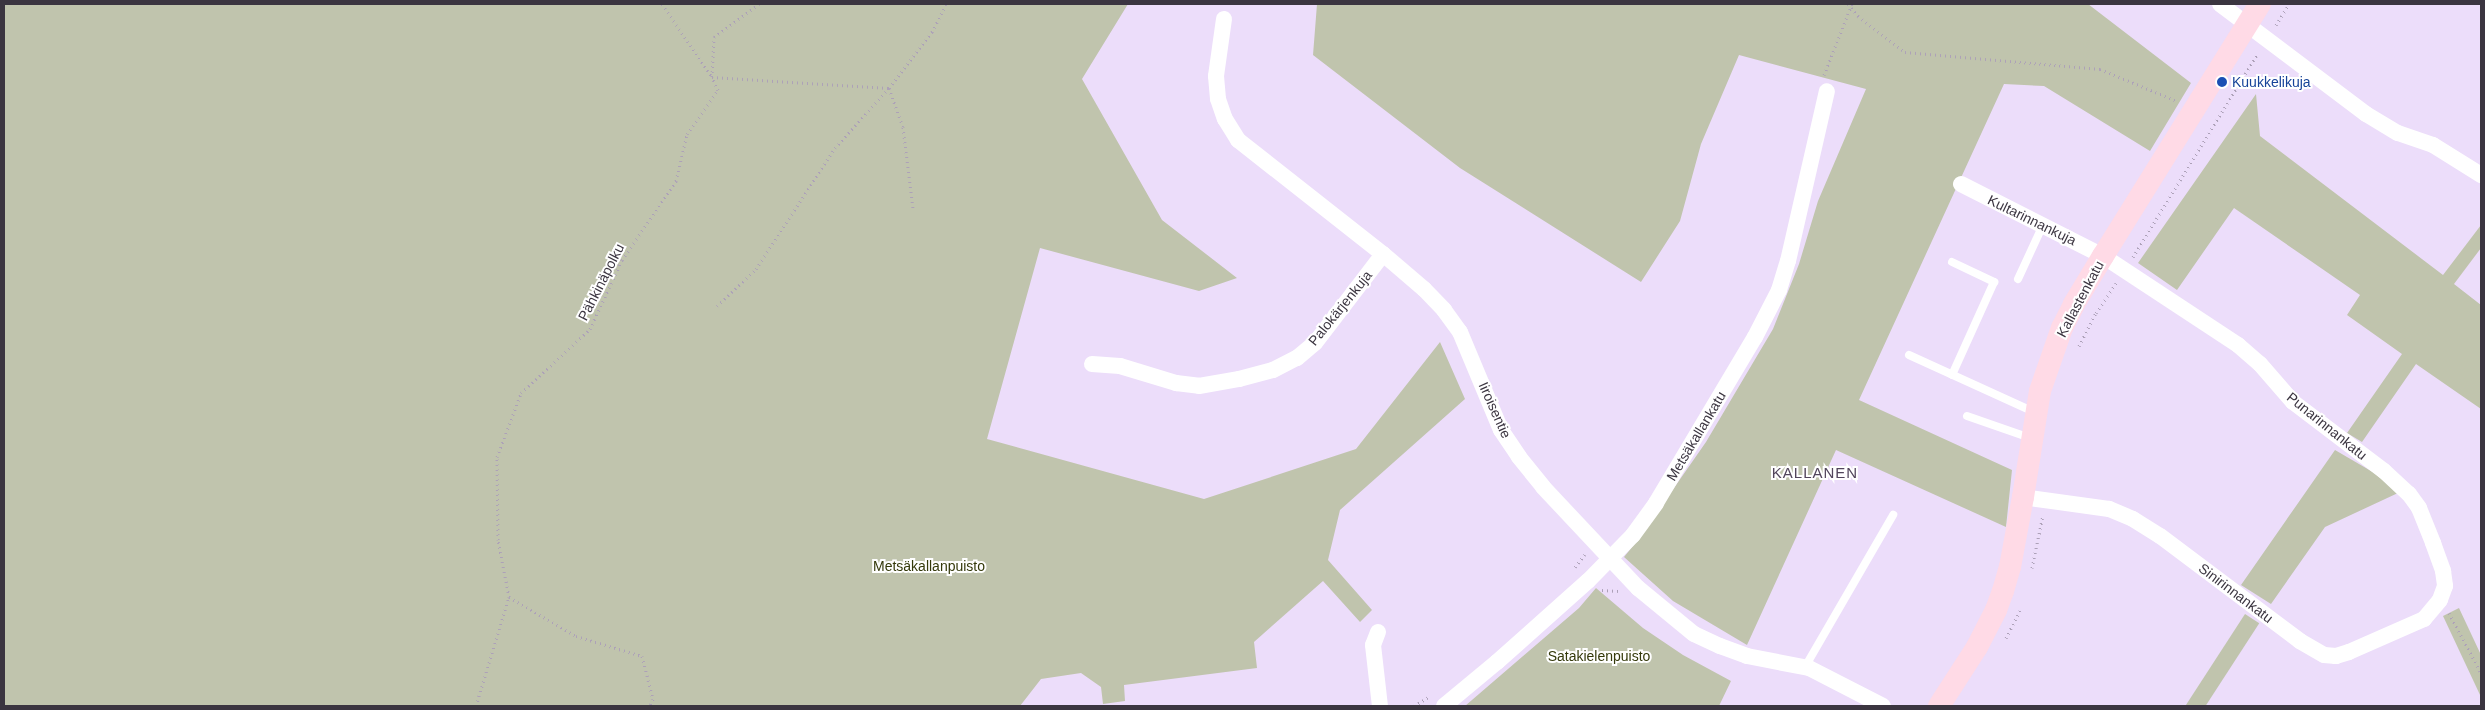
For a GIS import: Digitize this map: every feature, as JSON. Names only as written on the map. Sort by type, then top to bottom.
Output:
[{"type":"street","points":[[2220,4],[2381,124],[2398,133],[2433,145],[2481,176]]},
{"type":"street","name":"Kallastenkatu","points":[[1939,706],[1996,610],[2010,567],[2036,413],[2050,359],[2062,328],[2103,256],[2260,4]]},
{"type":"street","name":"Iiroisentie","points":[[1224,18],[1216,76],[1218,99],[1225,119],[1238,140],[1383,254],[1424,289],[1460,332],[1501,430],[1591,549],[1610,559],[1638,588],[1694,634],[1746,656],[1805,667],[1883,706]]},
{"type":"street","name":"Metsäkallankatu","points":[[1444,706],[1497,662],[1610,559],[1633,535],[1656,503],[1755,337],[1779,290],[1788,261],[1824,86]]},
{"type":"street","name":"Kultarinnankuja","points":[[1961,184],[2103,256]]},
{"type":"street","name":"Palokärjenkuja","points":[[1092,364],[1120,366],[1176,383],[1199,386],[1239,379],[1273,370],[1297,358],[1315,343],[1383,254]]},
{"type":"street","name":"Punarinnankatu","points":[[2103,256],[2238,345],[2260,364],[2293,402],[2384,471],[2409,494],[2419,508],[2443,571],[2445,586],[2440,600]]},
{"type":"street","name":"Sinirinnankatu","points":[[2023,497],[2109,509],[2132,519],[2160,536],[2300,641],[2324,655],[2336,656],[2349,652],[2424,619],[2440,600]]},
{"type":"street","points":[[1378,632],[1374,645],[1380,706]]},
{"type":"lane","points":[[2018,279],[2043,225]]},
{"type":"lane","points":[[1952,262],[1994,282],[1952,374]]},
{"type":"lane","points":[[1909,355],[2036,413]]},
{"type":"lane","points":[[1968,416],[2032,438]]},
{"type":"lane","points":[[1805,667],[1893,515]]},
{"type":"path","points":[[662,4],[712,77]]},
{"type":"path","points":[[712,77],[714,37],[759,4]]},
{"type":"path","points":[[718,306],[756,269],[835,148],[889,88],[932,32],[946,4]]},
{"type":"path","points":[[2076,350],[2096,313],[2124,271],[2288,4]]},
{"type":"path","points":[[1824,86],[1850,5]]},
{"type":"path","points":[[1850,5],[1858,16],[1905,52],[2100,68],[2194,108]]},
{"type":"path","points":[[712,77],[889,88]]},
{"type":"path","name":"Pähkinäpolku","points":[[509,597],[498,540],[497,457],[521,392],[590,329],[622,260],[676,181],[687,134],[718,90],[712,77]]},
{"type":"path","points":[[889,88],[903,127],[913,208]]},
{"type":"path","points":[[2031,573],[2046,500]]},
{"type":"path","points":[[476,706],[509,597],[576,636],[642,656],[653,699],[650,706]]},
{"type":"path","points":[[2440,600],[2453,618],[2481,673]]},
{"type":"path","points":[[2003,645],[2016,622],[2021,606]]},
{"type":"green space","name":"Metsäkallanpuisto","points":[[4,4],[1128,4],[1082,79],[1162,220],[1237,278],[1199,291],[1040,248],[987,439],[1204,499],[1356,449],[1440,342],[1465,399],[1340,510],[1328,560],[1372,610],[1360,622],[1323,581],[1254,642],[1257,668],[1124,685],[1125,701],[1103,704],[1101,687],[1081,673],[1041,679],[1020,706],[4,706]]},
{"type":"green space","points":[[1317,4],[2088,4],[2191,83],[2150,151],[2044,86],[2004,84],[1859,400],[2012,470],[2006,527],[1836,450],[1747,645],[1673,601],[1624,557],[1706,442],[1773,329],[1799,264],[1818,201],[1866,89],[1739,55],[1701,144],[1680,221],[1641,282],[1460,168],[1313,55]]},
{"type":"green space","points":[[2256,94],[2260,136],[2443,275],[2481,225],[2481,248],[2454,284],[2481,305],[2481,409],[2416,364],[2362,442],[2347,433],[2402,354],[2347,315],[2360,295],[2234,208],[2177,290],[2138,263]]},
{"type":"green space","points":[[2335,450],[2383,478],[2398,493],[2325,527],[2271,604],[2241,585]]},
{"type":"green space","name":"Satakielenpuisto","points":[[1596,588],[1643,628],[1683,655],[1731,681],[1719,706],[1465,706],[1579,608]]},
{"type":"green space","points":[[2459,608],[2481,655],[2481,697],[2443,616]]},
{"type":"green space","points":[[2245,614],[2259,623],[2206,706],[2185,706]]},
{"type":"place","name":"Kuukkelikuja","points":[[2222,82]]},
{"type":"district","name":"KALLANEN","points":[[1815,473]]}]
